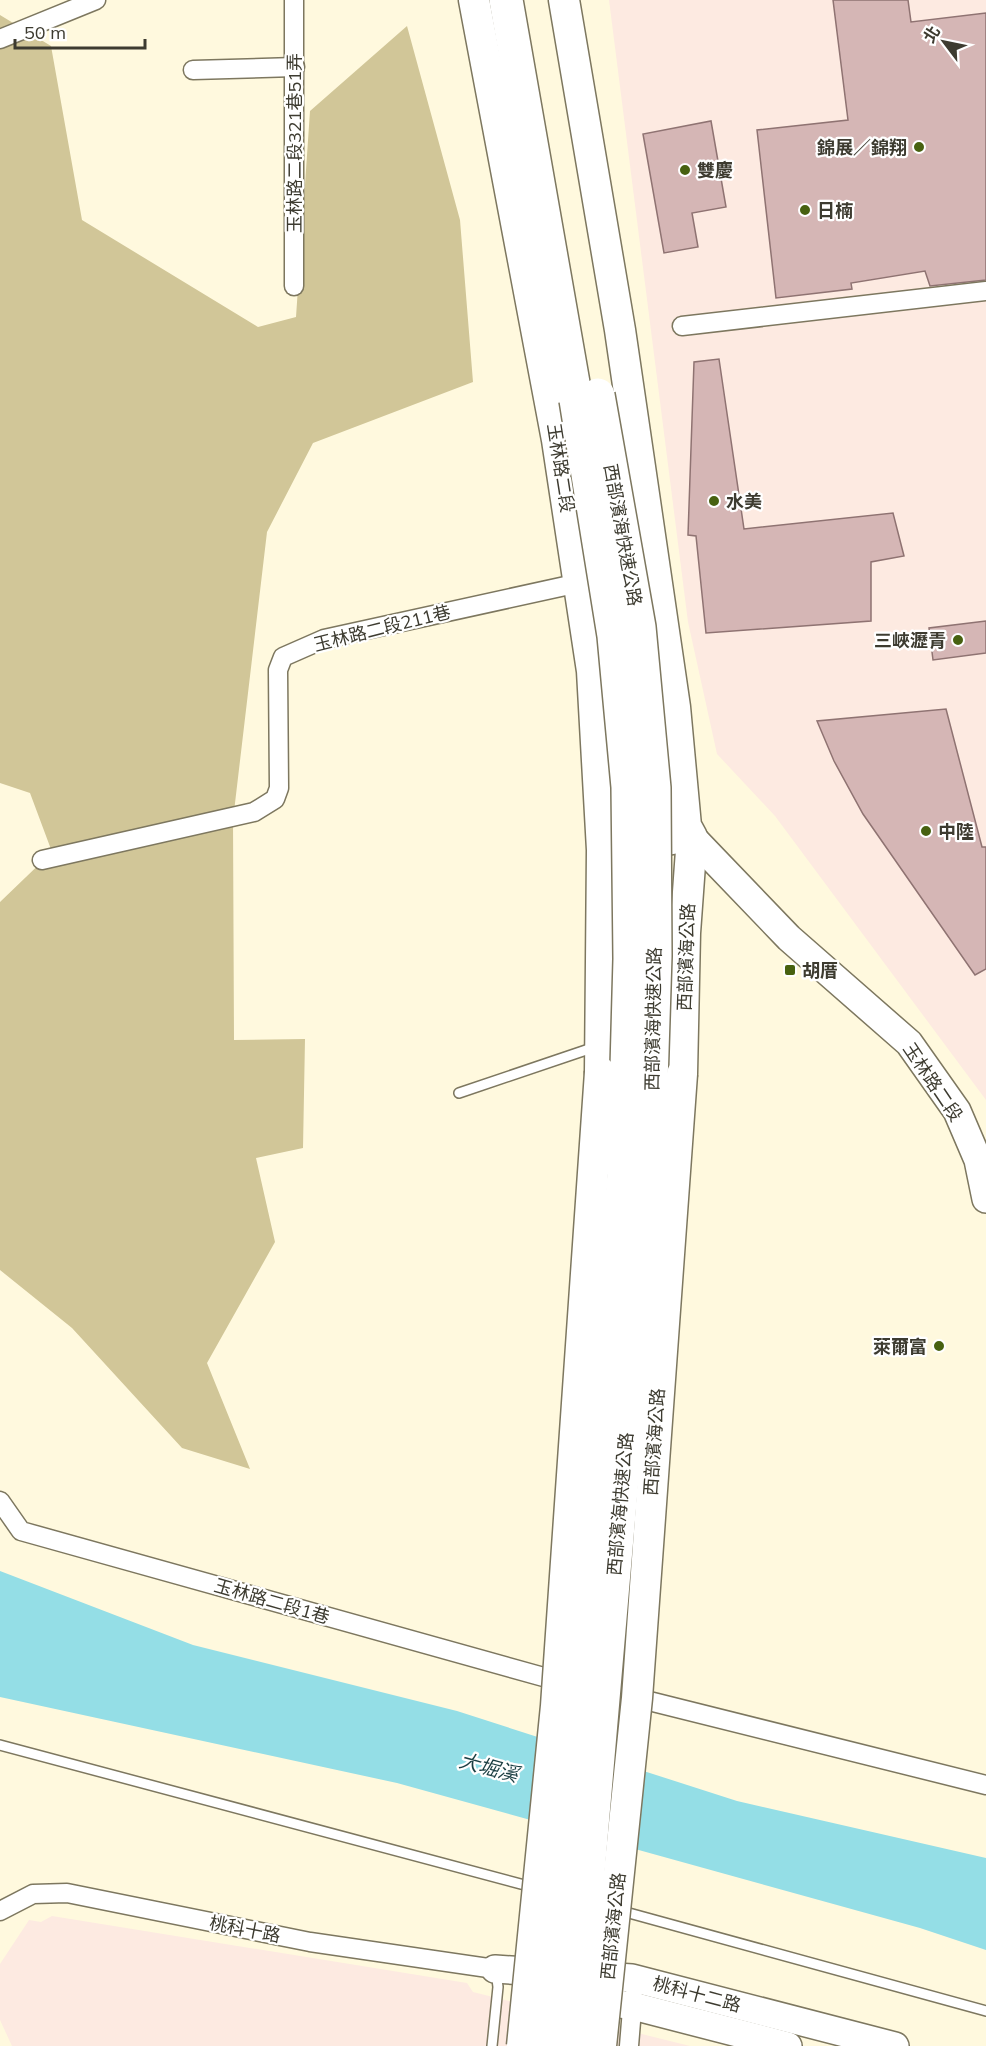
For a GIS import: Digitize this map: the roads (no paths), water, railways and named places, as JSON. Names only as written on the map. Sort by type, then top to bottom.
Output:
[{"type":"highway","name":"西部濱海快速公路","points":[[506,0],[587,397],[639,627],[654,788],[655,956],[648,1179],[573,2046]]},
{"type":"highway","name":"西部濱海快速公路","points":[[527,0],[587,397],[614,636],[628,787],[630,959],[624,1174],[548,2046]]},
{"type":"main road","name":"玉林路二段","points":[[474,0],[557,440],[579,583],[592,671],[602,850]]},
{"type":"main road","name":"玉林路二段","points":[[564,0],[613,284],[675,708],[686,826],[692,837]]},
{"type":"main road","name":"西部濱海公路","points":[[601,2046],[637,1698],[682,1074],[685,933],[692,837]]},
{"type":"main road","points":[[522,2046],[558,1681],[600,1059],[610,1015],[602,850]]},
{"type":"street","points":[[0,39],[96,0]]},
{"type":"street","name":"玉林路二段321巷51弄","points":[[294,0],[294,286]]},
{"type":"street","points":[[193,70],[295,67]]},
{"type":"street","points":[[682,326],[986,291]]},
{"type":"street","name":"玉林路二段211巷","points":[[42,860],[254,812],[275,799],[279,788],[278,670],[283,657],[324,639],[579,583]]},
{"type":"street","points":[[602,850],[643,852],[692,837]]},
{"type":"street","name":"玉林路二段","points":[[692,837],[789,938],[909,1043],[957,1111],[978,1160],[986,1199]]},
{"type":"street","name":"玉林路二段1巷","points":[[0,1501],[21,1531],[558,1681]]},
{"type":"street","points":[[637,1698],[986,1785]]},
{"type":"street","name":"桃科十路","points":[[0,1911],[33,1894],[67,1893],[497,1978]]},
{"type":"street","name":"桃科十二路","points":[[497,1978],[632,1978],[895,2046]]},
{"type":"street","name":"桃科十二路","points":[[497,1978],[633,2006],[788,2046]]},
{"type":"street","points":[[629,2046],[633,2006],[632,1978]]},
{"type":"lane","points":[[610,1015],[641,1015]]},
{"type":"lane","points":[[459,1093],[600,1059]]},
{"type":"lane","points":[[0,1745],[544,1890]]},
{"type":"lane","points":[[555,1893],[567,1896]]},
{"type":"lane","points":[[578,1899],[986,2011]]},
{"type":"lane","points":[[492,2046],[497,1978]]},
{"type":"water","name":"大堀溪","points":[[0,1571],[193,1645],[457,1711],[737,1801],[986,1858],[986,1950],[920,1928],[397,1783],[0,1697]]},
{"type":"place","name":"錦展／錦翔","points":[[919,147]]},
{"type":"place","name":"雙慶","points":[[685,170]]},
{"type":"place","name":"日楠","points":[[805,210]]},
{"type":"place","name":"水美","points":[[714,501]]},
{"type":"place","name":"三峽瀝青","points":[[958,640]]},
{"type":"place","name":"中陸","points":[[926,831]]},
{"type":"place","name":"胡厝","points":[[790,970]]},
{"type":"place","name":"萊爾富","points":[[939,1346]]}]
